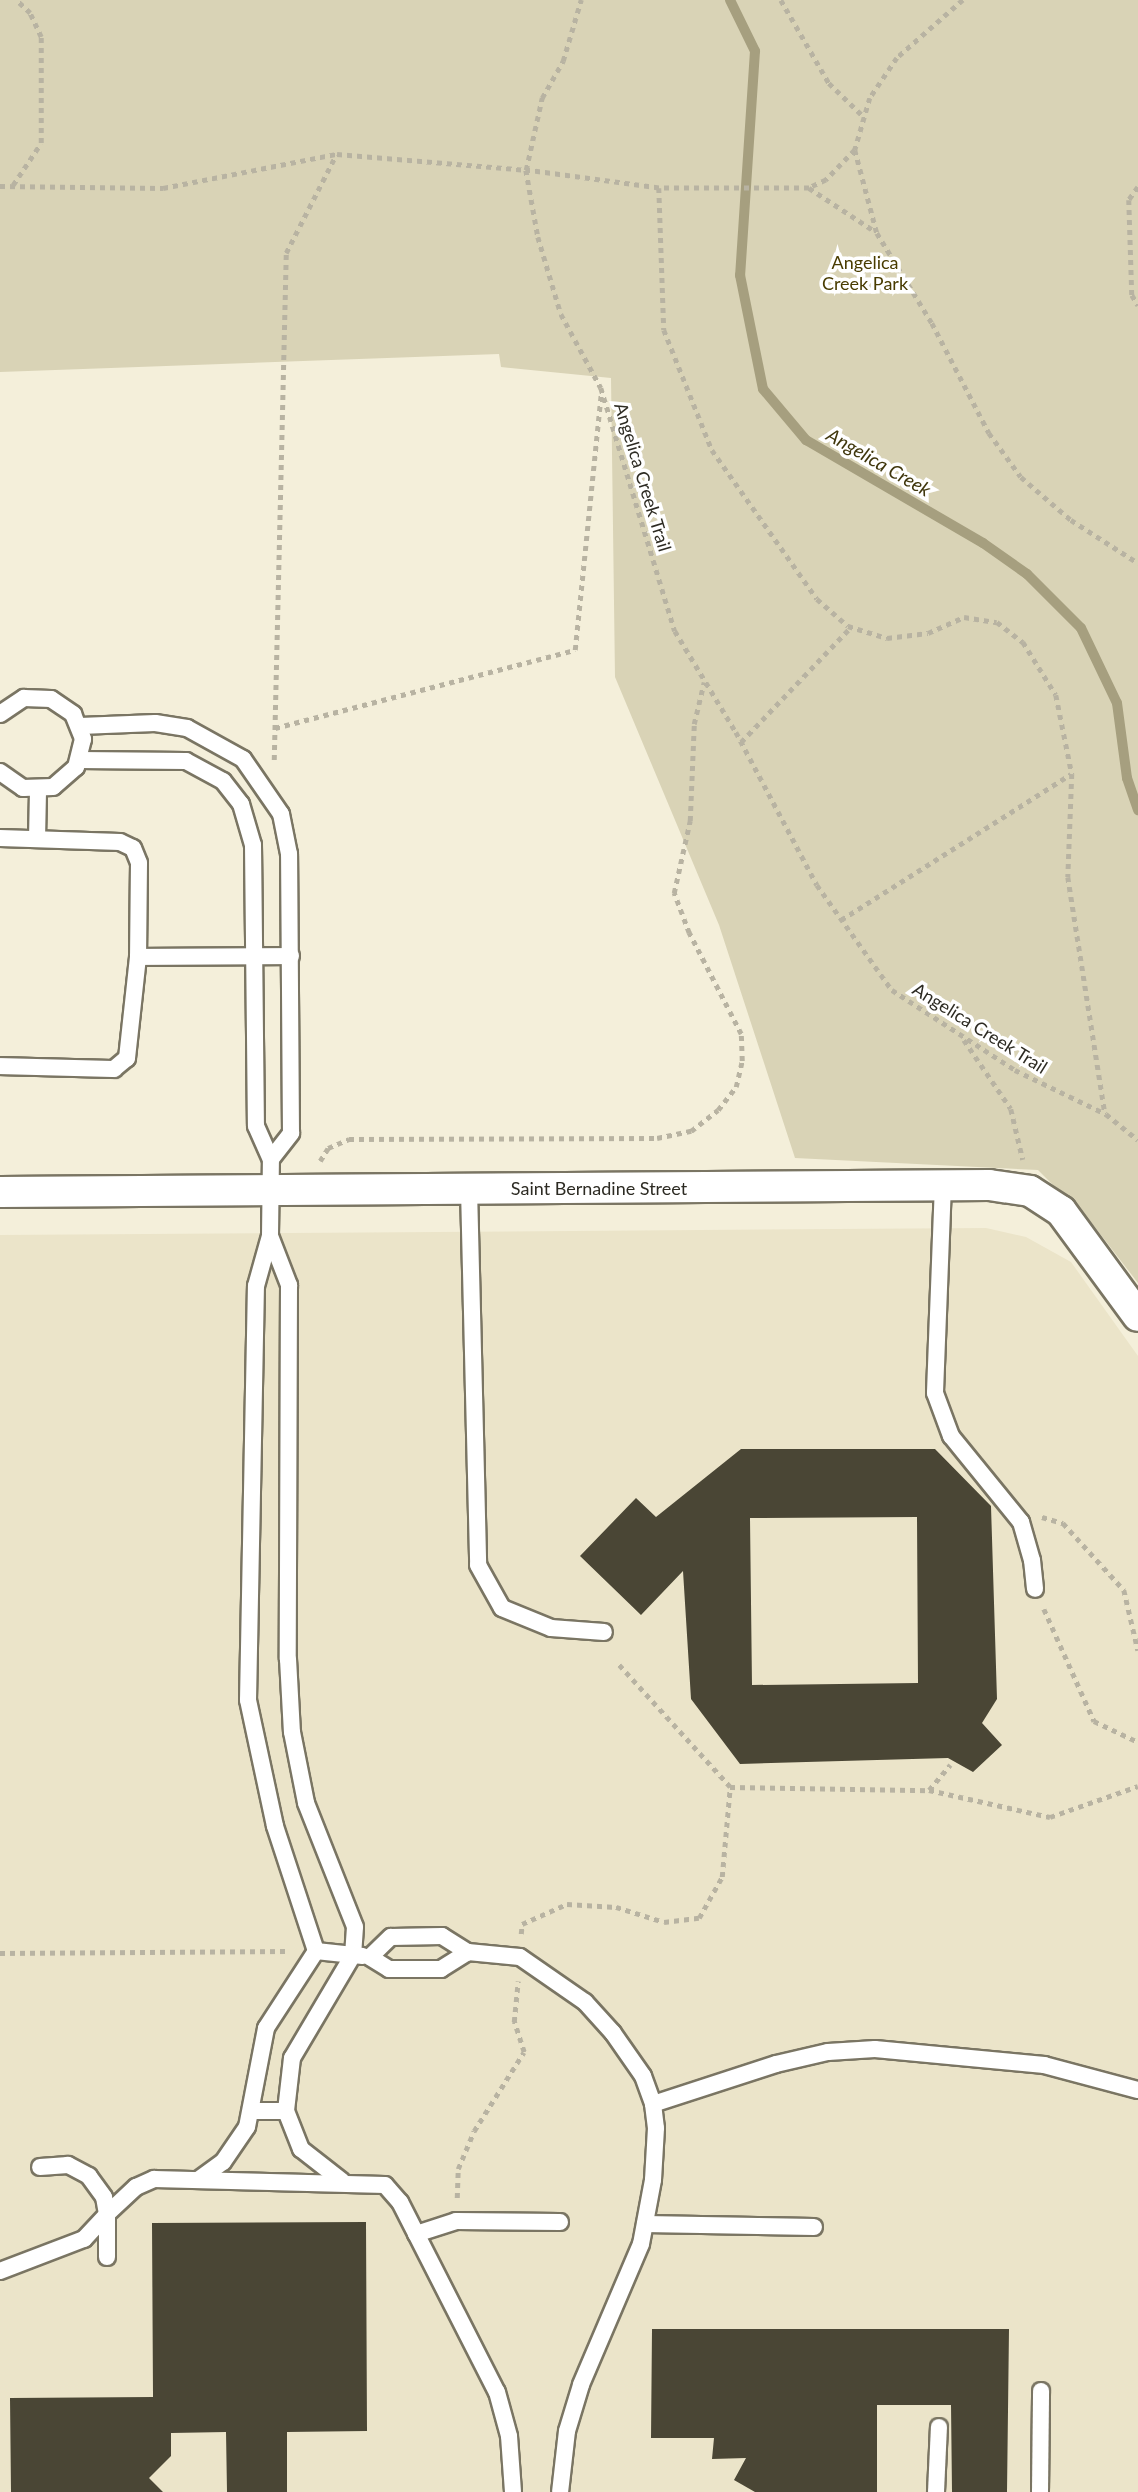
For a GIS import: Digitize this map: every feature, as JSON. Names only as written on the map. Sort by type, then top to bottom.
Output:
[{"type":"street","name":"Saint Bernadine Street","points":[[0,1192],[943,1184],[1030,1191],[1061,1211],[1138,1316]]},
{"type":"lane","points":[[0,714],[11,704],[37,696],[63,705],[80,726],[79,760],[66,779],[38,790],[23,788],[0,772]]},
{"type":"lane","points":[[80,726],[155,723],[187,728],[221,743],[256,775],[273,799],[289,854],[291,1133],[271,1159]]},
{"type":"lane","points":[[79,760],[186,761],[223,782],[249,822],[253,845],[256,1126],[271,1159],[270,1236],[256,1286],[248,1700],[275,1826],[316,1951]]},
{"type":"lane","points":[[232,792],[256,775]]},
{"type":"lane","points":[[37,839],[38,790]]},
{"type":"lane","points":[[0,838],[120,842],[133,848],[139,863],[138,957],[127,1058],[114,1069],[0,1066]]},
{"type":"lane","points":[[138,957],[291,956]]},
{"type":"lane","points":[[943,1184],[936,1393],[951,1436],[1021,1522],[1032,1560],[1035,1589]]},
{"type":"lane","points":[[469,1189],[478,1564],[502,1608],[551,1628],[604,1632]]},
{"type":"lane","points":[[270,1236],[289,1285],[288,1658],[292,1732],[306,1803],[355,1927],[353,1955],[292,2058],[286,2111],[301,2149],[342,2182]]},
{"type":"lane","points":[[370,1956],[391,1937],[442,1936],[468,1952],[520,1957],[585,2002],[613,2033],[643,2076],[653,2104],[656,2129],[653,2180],[645,2224],[581,2385],[567,2431],[560,2492]]},
{"type":"lane","points":[[316,1951],[370,1956],[389,1969],[442,1969],[468,1952]]},
{"type":"lane","points":[[198,2180],[236,2147],[253,2111],[266,2028],[316,1951]]},
{"type":"lane","points":[[653,2104],[776,2064],[828,2052],[875,2049],[1044,2065],[1138,2090]]},
{"type":"lane","points":[[253,2111],[286,2111]]},
{"type":"lane","points":[[40,2167],[57,2164],[79,2169],[97,2185],[107,2214],[107,2257]]},
{"type":"lane","points":[[0,2271],[84,2239],[107,2214],[143,2183],[198,2180],[385,2185],[416,2234],[497,2392],[509,2436],[513,2492]]},
{"type":"lane","points":[[416,2234],[456,2221],[560,2222]]},
{"type":"lane","points":[[645,2224],[814,2227]]},
{"type":"lane","points":[[1040,2492],[1041,2391]]},
{"type":"lane","points":[[936,2492],[939,2427]]},
{"type":"path","points":[[13,185],[41,143],[41,37],[30,13],[16,0]]},
{"type":"path","points":[[526,170],[542,98],[563,61],[581,0]]},
{"type":"path","points":[[781,0],[829,83],[863,116]]},
{"type":"path","points":[[963,0],[897,58],[863,116],[855,150],[877,233],[932,323],[989,433],[1021,477],[1071,520],[1138,563]]},
{"type":"path","points":[[0,186],[163,188],[337,154],[526,170],[659,188],[809,188],[826,180],[855,150]]},
{"type":"path","points":[[273,799],[286,254],[337,154]]},
{"type":"path","name":"Angelica Creek Trail","points":[[526,170],[538,237],[561,314],[601,388],[675,631],[741,743],[817,885],[892,990],[1015,1070],[1105,1114],[1138,1140]]},
{"type":"path","points":[[1138,187],[1129,200],[1132,295],[1138,305]]},
{"type":"path","points":[[659,188],[664,330],[712,450],[817,600],[851,627],[887,638],[928,633],[964,617],[997,621],[1023,642],[1056,695],[1072,774],[1068,877],[1105,1114]]},
{"type":"path","points":[[809,188],[877,233]]},
{"type":"path","points":[[275,728],[575,650],[601,388]]},
{"type":"path","points":[[741,743],[851,627]]},
{"type":"path","points":[[321,1190],[319,1162],[328,1148],[349,1139],[657,1138],[691,1131],[718,1110],[736,1087],[742,1060],[741,1034],[689,933],[674,893],[690,821],[694,724],[705,680]]},
{"type":"path","points":[[841,920],[1072,774]]},
{"type":"path","points":[[962,1038],[1010,1109],[1030,1191]]},
{"type":"path","points":[[1009,1509],[1063,1523],[1124,1590],[1138,1650]]},
{"type":"path","points":[[1035,1589],[1094,1721],[1138,1742]]},
{"type":"path","points":[[617,1663],[730,1787],[929,1790],[1050,1817],[1138,1786]]},
{"type":"path","points":[[929,1790],[950,1765]]},
{"type":"path","points":[[456,2221],[458,2169],[474,2131],[524,2052],[514,2022],[522,1924],[567,1904],[615,1907],[664,1923],[699,1918],[722,1877],[730,1787]]},
{"type":"path","points":[[0,1953],[316,1951]]},
{"type":"shaded area","points":[[986,1228],[1026,1237],[1071,1262],[1138,1356],[1138,2492],[0,2492],[0,1235]]},
{"type":"green space","name":"Angelica Creek Park","points":[[0,0],[1138,0],[1138,1283],[1094,1226],[1038,1170],[795,1158],[719,925],[615,677],[611,378],[501,367],[499,354],[0,372]]},
{"type":"building","points":[[741,1449],[935,1449],[991,1506],[997,1699],[982,1723],[1002,1745],[973,1772],[948,1758],[740,1764],[691,1699],[683,1571],[641,1615],[580,1556],[636,1498],[656,1517]],"holes":[[[917,1517],[918,1683],[752,1685],[750,1518]]]},
{"type":"building","points":[[366,2222],[367,2431],[287,2432],[287,2492],[227,2492],[226,2432],[171,2433],[171,2456],[149,2478],[163,2492],[11,2492],[10,2398],[153,2397],[152,2223]]},
{"type":"building","points":[[652,2329],[1009,2329],[1007,2492],[952,2492],[951,2405],[877,2405],[877,2492],[755,2492],[734,2480],[746,2458],[712,2459],[714,2438],[651,2438]]},
{"type":"waterway","name":"Angelica Creek","points":[[730,0],[755,51],[740,275],[763,389],[806,440],[983,543],[1027,574],[1081,628],[1117,703],[1127,778],[1138,810]]}]
